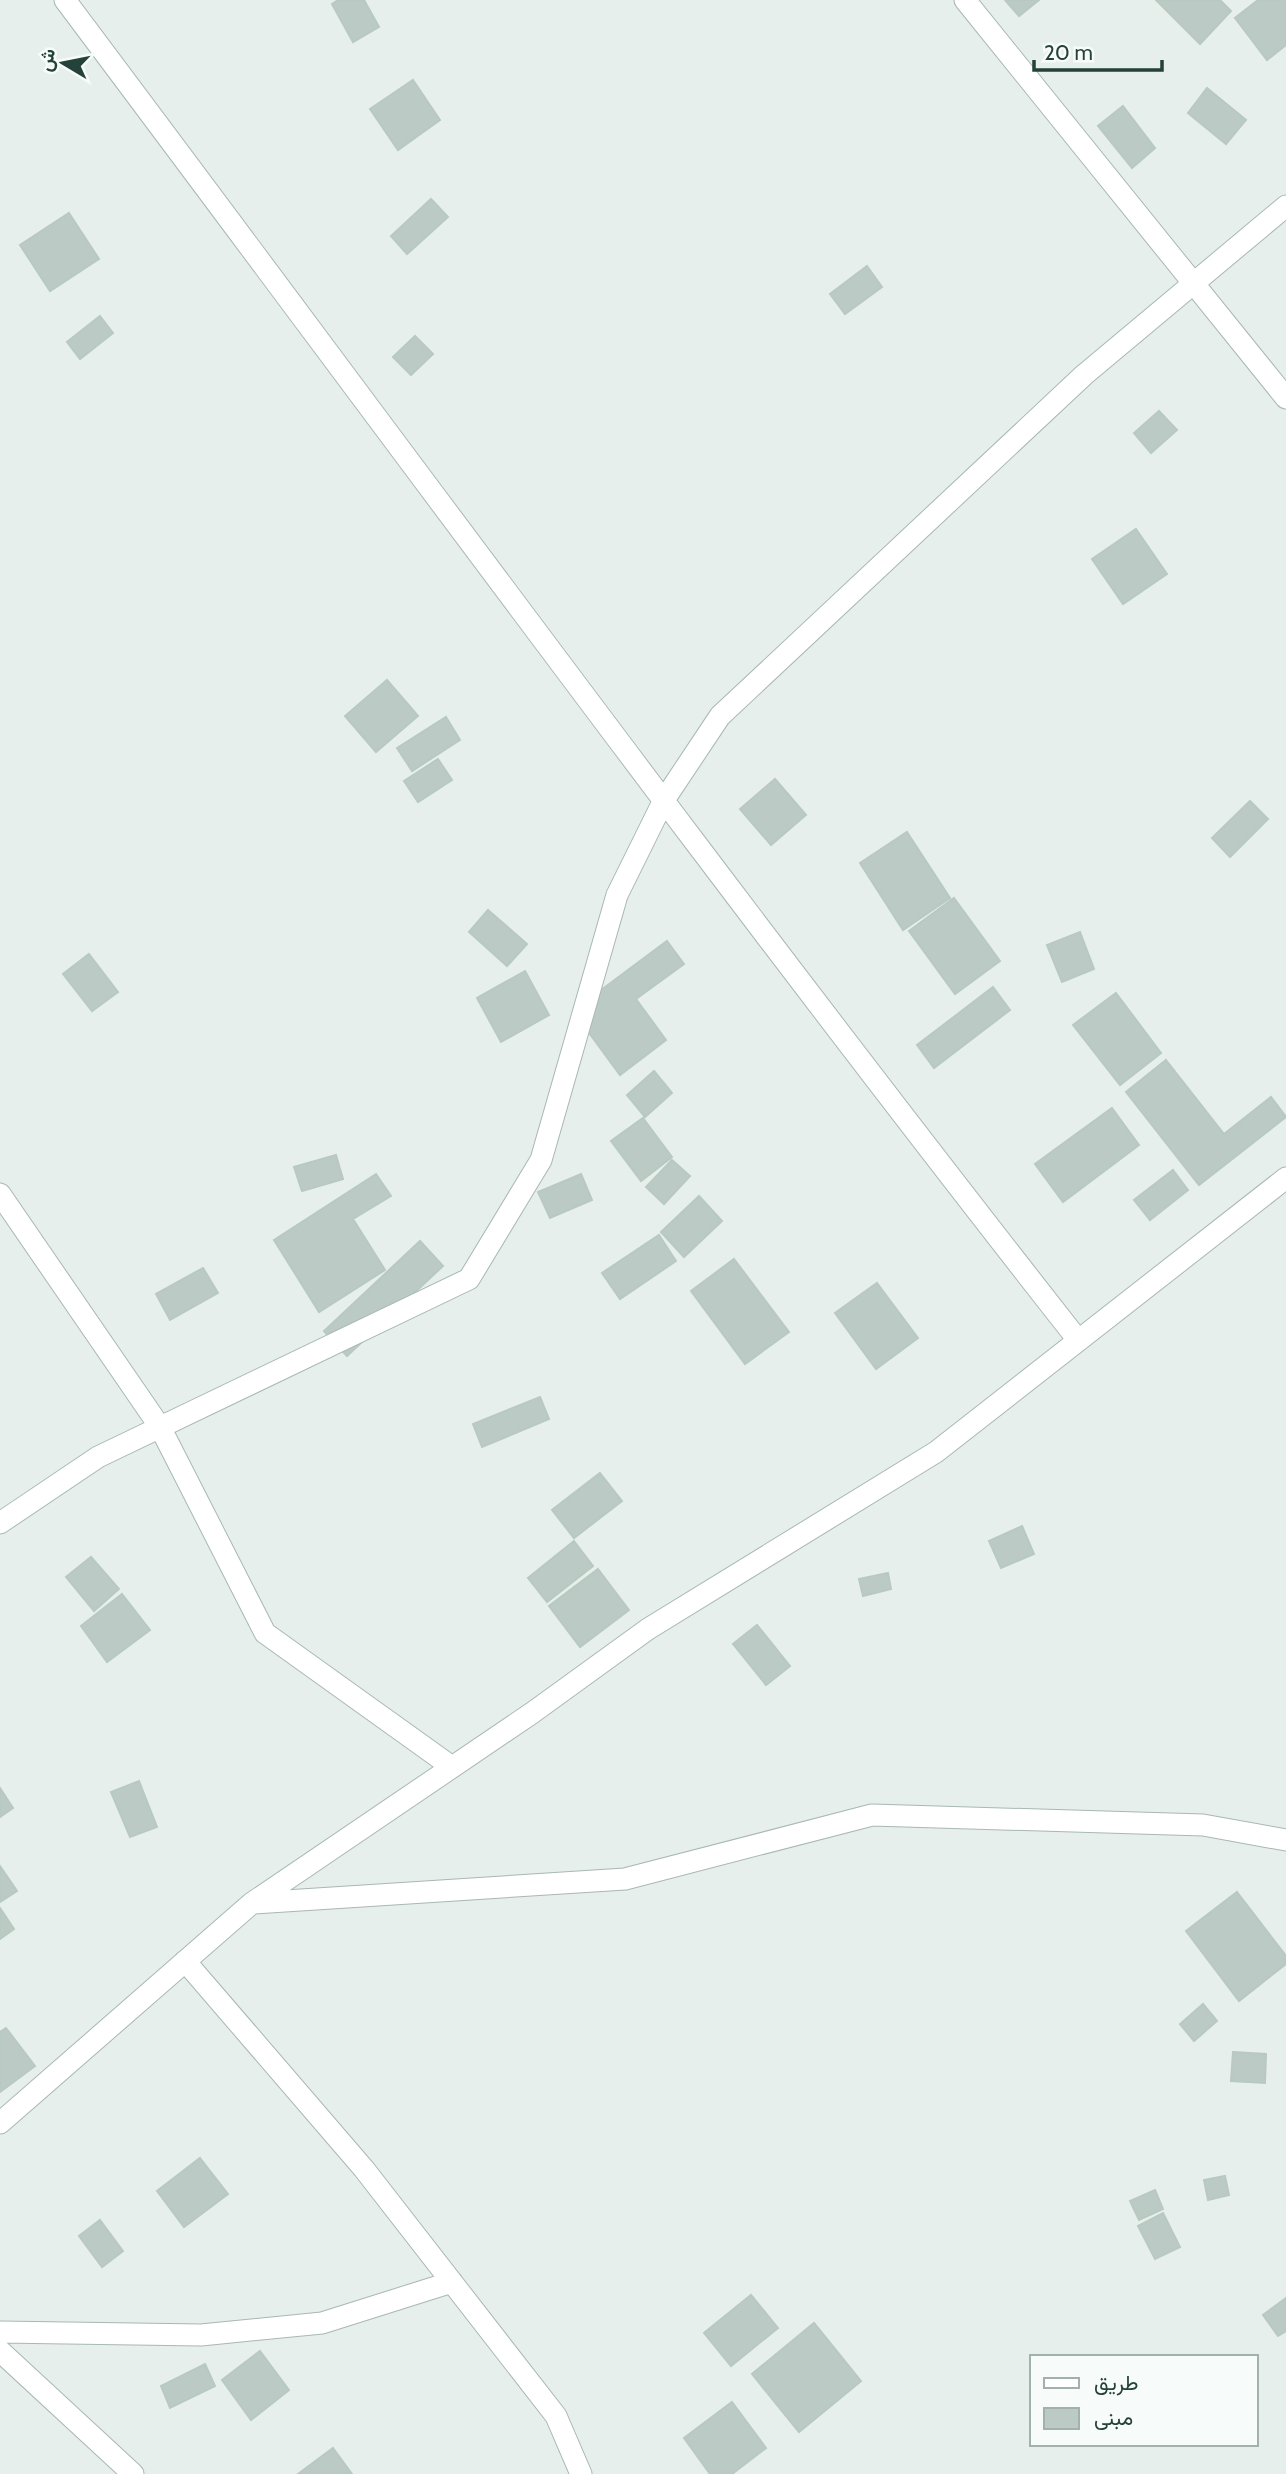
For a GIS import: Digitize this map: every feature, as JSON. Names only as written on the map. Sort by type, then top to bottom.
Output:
[{"type":"street","points":[[65,0],[664,800],[946,1173],[1077,1340]]},
{"type":"street","points":[[965,0],[1286,398]]},
{"type":"street","points":[[0,1523],[98,1457],[468,1279],[541,1160],[617,895],[664,800],[720,716],[1084,376],[1286,206]]},
{"type":"street","points":[[0,2123],[252,1903],[648,1629],[936,1452],[1286,1178]]},
{"type":"street","points":[[0,1194],[160,1427],[265,1633],[452,1767]]},
{"type":"street","points":[[252,1903],[625,1879],[872,1815],[1203,1825],[1286,1840]]},
{"type":"street","points":[[185,1961],[364,2169],[556,2416],[581,2474]]},
{"type":"street","points":[[0,2332],[201,2335],[322,2323],[452,2282]]},
{"type":"street","points":[[0,2351],[113,2465],[133,2474]]},
{"type":"building","points":[[338,0],[364,0],[379,27],[353,42],[332,4]]},
{"type":"building","points":[[1005,0],[1039,0],[1019,16]]},
{"type":"building","points":[[1156,0],[1220,0],[1231,11],[1200,44]]},
{"type":"building","points":[[1258,0],[1286,0],[1286,45],[1267,60],[1235,18]]},
{"type":"building","points":[[413,80],[440,120],[398,150],[370,109]]},
{"type":"building","points":[[1207,88],[1246,120],[1226,144],[1188,113]]},
{"type":"building","points":[[1123,106],[1155,148],[1132,168],[1098,126]]},
{"type":"building","points":[[431,199],[448,217],[407,254],[391,236]]},
{"type":"building","points":[[69,213],[99,259],[50,291],[20,245]]},
{"type":"building","points":[[867,266],[882,287],[845,314],[830,294]]},
{"type":"building","points":[[100,316],[113,333],[80,359],[67,342]]},
{"type":"building","points":[[415,336],[433,354],[411,375],[393,357]]},
{"type":"building","points":[[1159,411],[1177,430],[1151,453],[1134,433]]},
{"type":"building","points":[[1136,529],[1167,574],[1123,604],[1092,559]]},
{"type":"building","points":[[387,680],[418,716],[376,752],[345,716]]},
{"type":"building","points":[[446,717],[460,740],[412,771],[397,748]]},
{"type":"building","points":[[438,759],[452,780],[418,802],[404,781]]},
{"type":"building","points":[[775,779],[806,815],[771,845],[740,809]]},
{"type":"building","points":[[1250,801],[1268,819],[1230,857],[1212,838]]},
{"type":"building","points":[[907,832],[950,898],[903,930],[860,863]]},
{"type":"building","points":[[954,898],[1000,961],[955,994],[909,931]]},
{"type":"building","points":[[488,910],[527,944],[507,966],[469,932]]},
{"type":"building","points":[[1080,932],[1094,969],[1062,982],[1047,945]]},
{"type":"building","points":[[667,941],[684,964],[636,999],[666,1040],[620,1075],[573,1011]]},
{"type":"building","points":[[89,954],[118,992],[92,1011],[63,974]]},
{"type":"building","points":[[525,971],[549,1015],[501,1042],[477,998]]},
{"type":"building","points":[[993,987],[1010,1010],[934,1068],[917,1045]]},
{"type":"building","points":[[1116,993],[1161,1053],[1120,1085],[1073,1025]]},
{"type":"building","points":[[1166,1060],[1224,1134],[1271,1097],[1286,1117],[1199,1185],[1126,1092]]},
{"type":"building","points":[[654,1071],[672,1093],[645,1117],[627,1095]]},
{"type":"building","points":[[1112,1108],[1139,1145],[1063,1202],[1035,1164]]},
{"type":"building","points":[[643,1118],[672,1157],[641,1181],[611,1141]]},
{"type":"building","points":[[336,1155],[343,1179],[302,1191],[294,1167]]},
{"type":"building","points":[[672,1160],[690,1176],[664,1204],[646,1187]]},
{"type":"building","points":[[1173,1170],[1188,1190],[1150,1220],[1134,1200]]},
{"type":"building","points":[[376,1174],[391,1196],[353,1219],[385,1270],[319,1312],[274,1240]]},
{"type":"building","points":[[581,1174],[592,1200],[550,1218],[538,1192]]},
{"type":"building","points":[[699,1196],[722,1221],[684,1257],[661,1232]]},
{"type":"building","points":[[659,1235],[676,1261],[620,1299],[602,1273]]},
{"type":"building","points":[[420,1241],[443,1266],[347,1356],[324,1331]]},
{"type":"building","points":[[734,1259],[789,1332],[745,1364],[691,1291]]},
{"type":"building","points":[[203,1268],[218,1293],[170,1320],[156,1294]]},
{"type":"building","points":[[877,1283],[918,1338],[876,1369],[835,1313]]},
{"type":"building","points":[[540,1397],[549,1419],[482,1447],[473,1424]]},
{"type":"building","points":[[600,1473],[622,1501],[574,1538],[552,1510]]},
{"type":"building","points":[[1022,1526],[1034,1554],[1001,1568],[989,1541]]},
{"type":"building","points":[[574,1541],[593,1566],[547,1602],[528,1578]]},
{"type":"building","points":[[91,1557],[119,1589],[94,1611],[66,1577]]},
{"type":"building","points":[[598,1569],[629,1610],[580,1647],[549,1606]]},
{"type":"building","points":[[888,1573],[891,1589],[863,1596],[859,1579]]},
{"type":"building","points":[[122,1594],[150,1630],[107,1662],[81,1626]]},
{"type":"building","points":[[757,1625],[790,1666],[766,1685],[733,1644]]},
{"type":"building","points":[[139,1781],[157,1827],[130,1837],[111,1792]]},
{"type":"building","points":[[0,1788],[13,1808],[0,1817]]},
{"type":"building","points":[[0,1866],[17,1891],[0,1902]]},
{"type":"building","points":[[1237,1892],[1286,1956],[1286,1964],[1239,2001],[1186,1931]]},
{"type":"building","points":[[0,1908],[14,1929],[0,1939]]},
{"type":"building","points":[[1203,2004],[1217,2021],[1194,2041],[1180,2024]]},
{"type":"building","points":[[6,2028],[35,2066],[0,2092],[0,2032]]},
{"type":"building","points":[[1233,2052],[1266,2054],[1265,2083],[1231,2081]]},
{"type":"building","points":[[200,2158],[228,2194],[184,2227],[157,2191]]},
{"type":"building","points":[[1225,2176],[1229,2195],[1208,2200],[1204,2180]]},
{"type":"building","points":[[1155,2190],[1163,2209],[1139,2220],[1130,2201]]},
{"type":"building","points":[[1163,2213],[1180,2247],[1155,2259],[1138,2226]]},
{"type":"building","points":[[100,2220],[123,2251],[102,2267],[79,2236]]},
{"type":"building","points":[[751,2295],[778,2328],[731,2366],[704,2333]]},
{"type":"building","points":[[1286,2298],[1286,2331],[1278,2336],[1263,2315]]},
{"type":"building","points":[[814,2323],[861,2381],[799,2432],[752,2374]]},
{"type":"building","points":[[260,2351],[289,2390],[251,2420],[222,2380]]},
{"type":"building","points":[[205,2364],[215,2386],[170,2408],[161,2386]]},
{"type":"building","points":[[732,2402],[766,2448],[732,2474],[710,2474],[684,2438]]},
{"type":"building","points":[[333,2448],[352,2474],[298,2474]]}]
